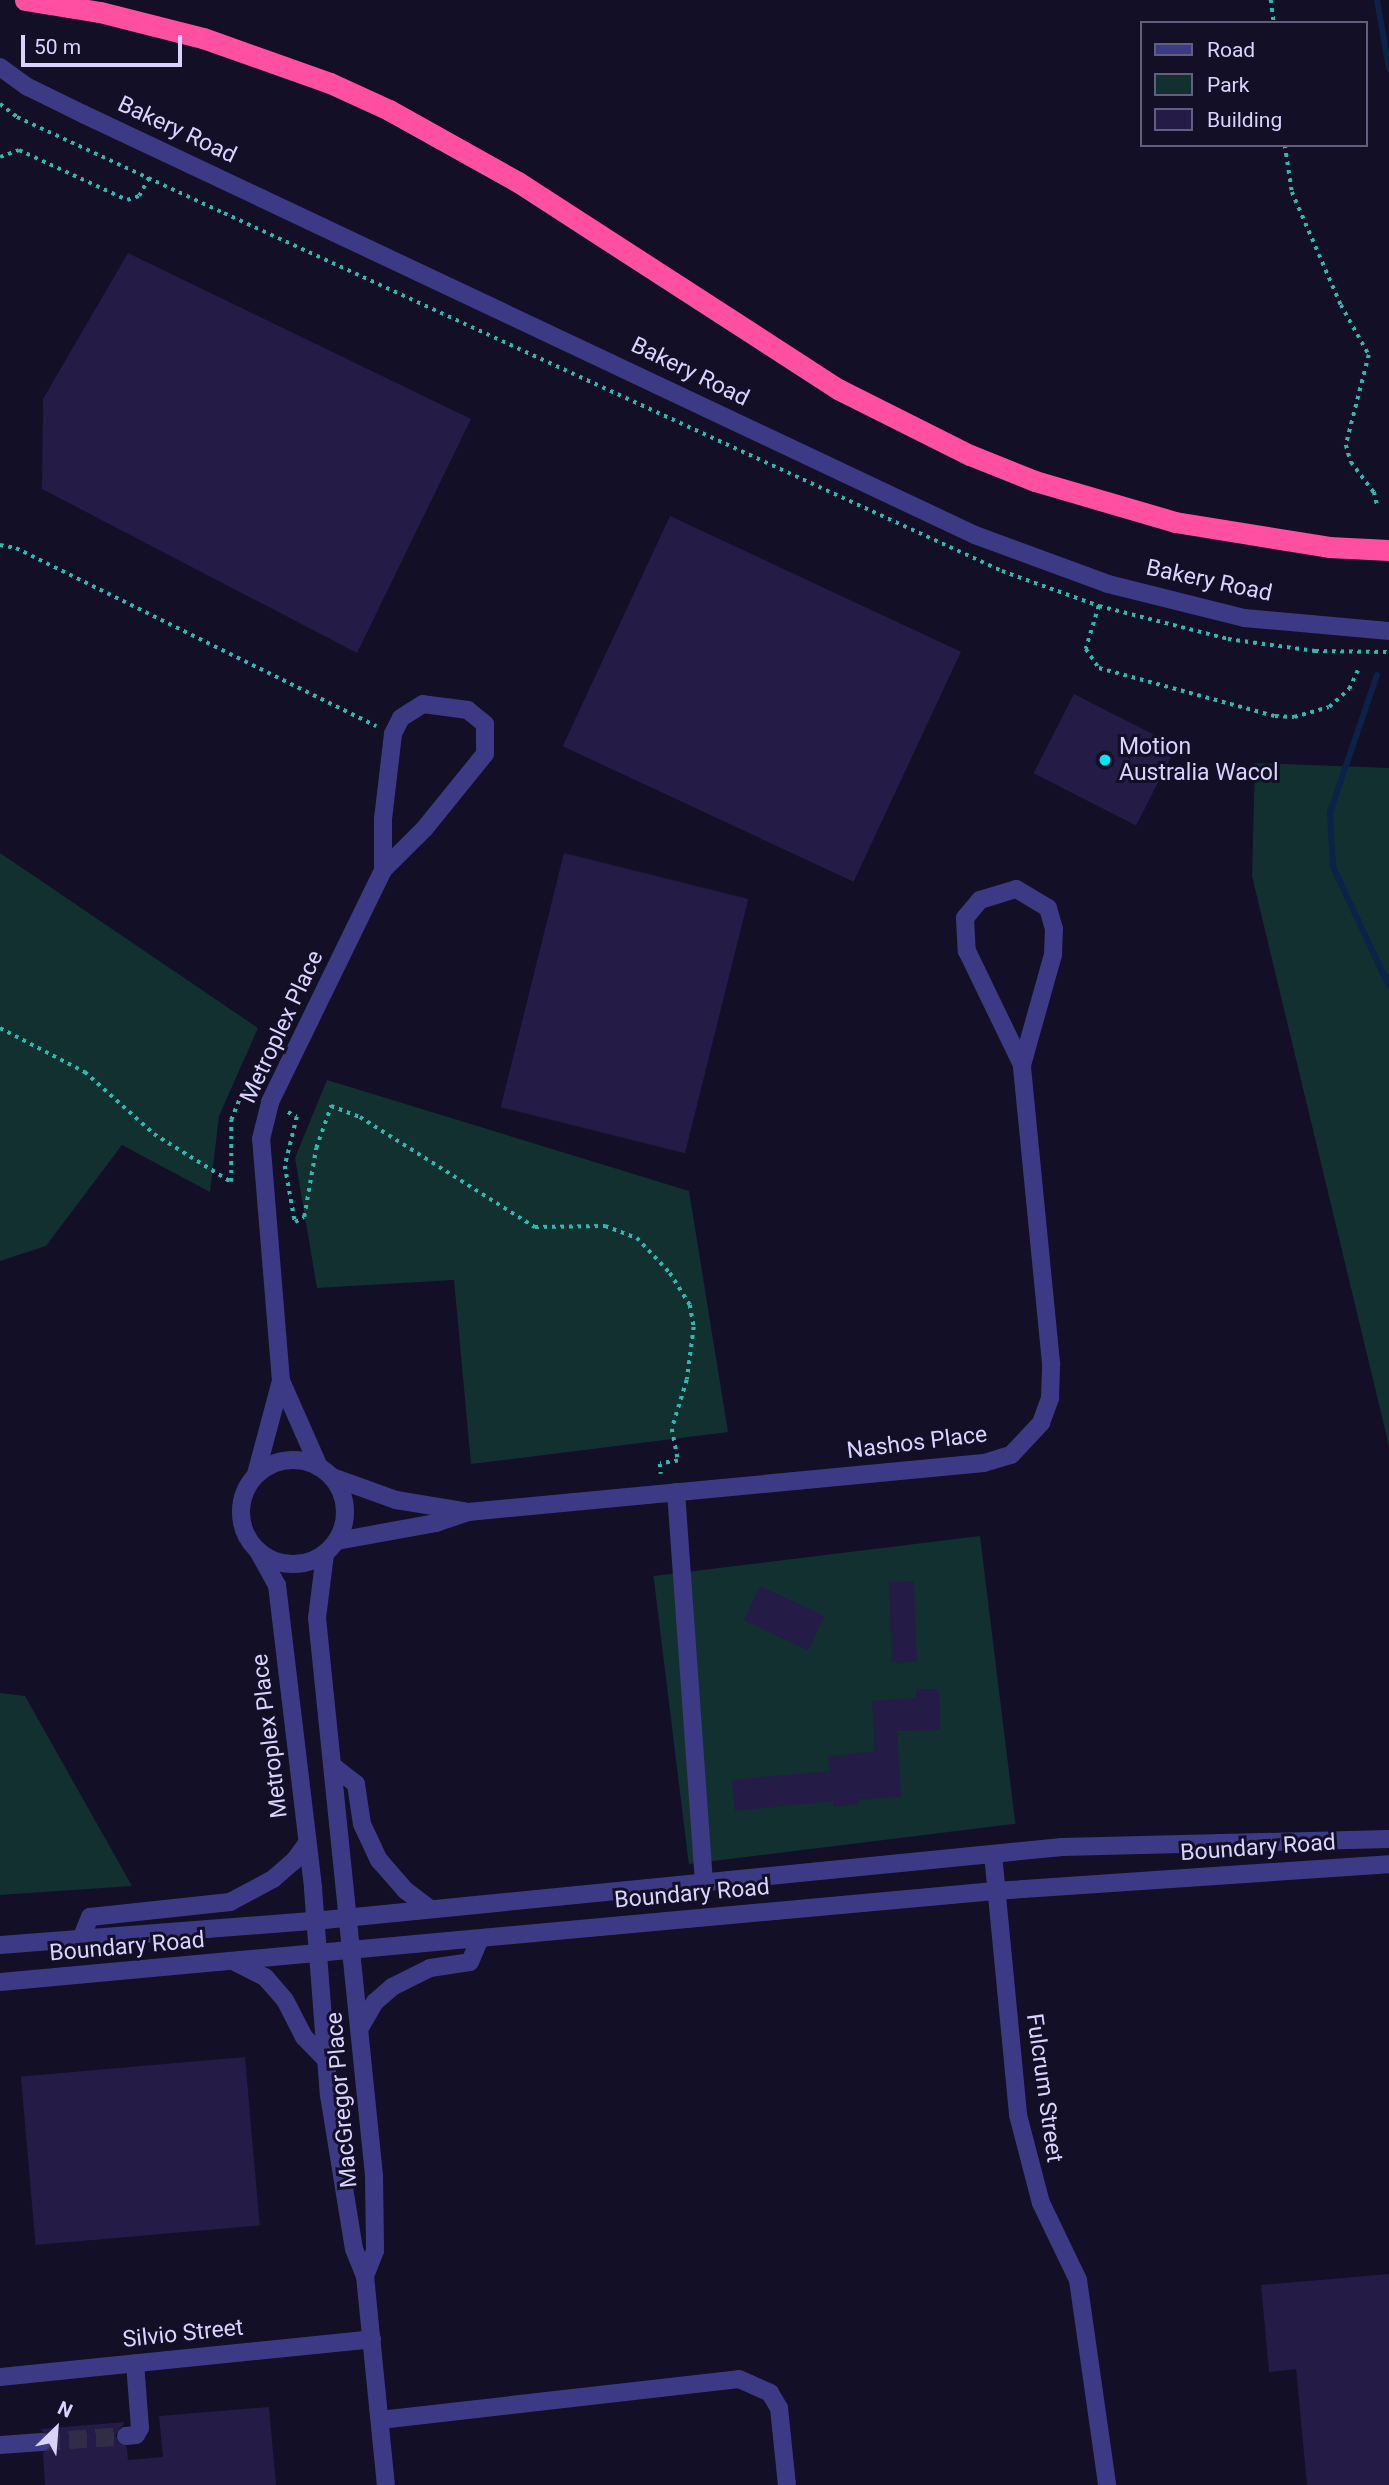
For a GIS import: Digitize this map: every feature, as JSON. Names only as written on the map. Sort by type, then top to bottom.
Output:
[{"type":"highway","points":[[25,0],[126,18],[202,38],[330,83],[389,110],[518,182],[838,389],[970,456],[1035,481],[1175,522],[1317,545],[1389,550]]},
{"type":"street","name":"Bakery Road","points":[[0,67],[72,108],[975,535],[1108,584],[1244,618],[1389,631]]},
{"type":"street","name":"Metroplex Place","points":[[325,1472],[281,1381],[260,1176],[261,1139],[270,1102],[383,870],[411,845],[485,754],[485,724],[468,710],[447,705],[423,704],[401,718],[393,734],[383,819],[383,870]]},
{"type":"street","name":"Nashos Place","points":[[331,1548],[436,1523],[468,1512],[984,1463],[1011,1455],[1034,1432],[1050,1398],[1051,1363],[1022,1065],[967,951],[965,918],[980,900],[1016,889],[1048,908],[1054,929],[1054,955],[1022,1065]]},
{"type":"street","name":"Metroplex Place","points":[[256,1474],[281,1381]]},
{"type":"street","points":[[331,1548],[291,1565],[258,1551],[241,1520],[241,1503],[256,1474],[286,1460],[325,1472],[345,1508],[331,1548],[317,1618],[348,1917]]},
{"type":"street","name":"Nashos Place","points":[[325,1472],[396,1500],[468,1512]]},
{"type":"street","points":[[669,1493],[704,1881]]},
{"type":"street","name":"Metroplex Place","points":[[258,1551],[277,1585],[314,1921]]},
{"type":"street","points":[[333,1766],[356,1784],[362,1824],[379,1860],[405,1890],[430,1909]]},
{"type":"street","name":"Boundary Road","points":[[0,1945],[314,1921],[1062,1847],[1389,1839]]},
{"type":"street","points":[[81,1939],[90,1917],[230,1902],[272,1879],[294,1861],[307,1843]]},
{"type":"street","name":"Fulcrum Street","points":[[993,1854],[1018,2115],[1041,2203],[1078,2280],[1107,2485]]},
{"type":"street","name":"Boundary Road","points":[[0,1982],[352,1952],[995,1891],[1389,1864]]},
{"type":"street","name":"MacGregor Place","points":[[348,1917],[361,2026],[375,2251],[365,2276]]},
{"type":"street","name":"MacGregor Place","points":[[314,1921],[326,2059],[354,2249],[365,2276],[388,2483]]},
{"type":"street","points":[[361,2026],[375,2002],[392,1987],[430,1968],[470,1962],[480,1939]]},
{"type":"street","points":[[235,1962],[265,1976],[285,2000],[304,2037],[326,2059]]},
{"type":"street","name":"Silvio Street","points":[[0,2377],[372,2339]]},
{"type":"street","points":[[127,2436],[136,2435],[140,2428],[135,2363]]},
{"type":"street","points":[[380,2420],[739,2379],[769,2393],[779,2408],[787,2485]]},
{"type":"street","points":[[0,2445],[41,2442]]},
{"type":"path","points":[[1271,0],[1274,21]]},
{"type":"path","points":[[1285,147],[1292,192],[1304,223],[1369,355],[1346,445],[1351,462],[1374,492],[1378,508]]},
{"type":"path","points":[[0,157],[19,150],[127,200],[139,196],[149,177]]},
{"type":"path","points":[[0,545],[16,548],[393,734]]},
{"type":"path","points":[[1108,584],[1086,649],[1099,668],[1294,717],[1329,707],[1349,689],[1358,670]]},
{"type":"path","points":[[0,1028],[85,1072],[154,1134],[230,1182],[229,1136],[238,1100],[243,1091],[297,1117],[285,1166],[295,1222],[304,1217],[313,1159],[331,1106],[360,1117],[535,1227],[605,1226],[636,1238],[670,1273],[690,1305],[694,1327],[687,1380],[671,1429],[678,1461],[660,1464],[669,1493]]},
{"type":"green space","points":[[1255,763],[1389,768],[1389,1446],[1252,876]]},
{"type":"green space","points":[[0,853],[258,1028],[219,1116],[210,1192],[122,1145],[46,1246],[0,1261]]},
{"type":"green space","points":[[327,1080],[689,1191],[728,1432],[471,1464],[454,1280],[317,1288],[295,1158]]},
{"type":"green space","points":[[980,1536],[1015,1824],[689,1864],[653,1576]]},
{"type":"green space","points":[[0,1693],[25,1696],[132,1886],[0,1895]]},
{"type":"building","points":[[128,253],[471,419],[357,653],[42,489],[43,399]]},
{"type":"building","points":[[670,516],[961,652],[854,882],[563,746]]},
{"type":"building","name":"Motion Australia Wacol","points":[[1074,694],[1176,746],[1136,826],[1034,773]]},
{"type":"building","points":[[564,853],[748,899],[685,1153],[501,1107]]},
{"type":"building","points":[[914,1581],[917,1662],[892,1663],[889,1582]]},
{"type":"building","points":[[760,1586],[824,1616],[808,1650],[744,1620]]},
{"type":"building","points":[[916,1689],[939,1689],[940,1730],[897,1731],[901,1797],[859,1799],[859,1804],[833,1807],[833,1801],[735,1811],[732,1780],[830,1771],[828,1756],[875,1752],[872,1701],[916,1698]]},
{"type":"building","points":[[245,2057],[260,2225],[36,2245],[21,2077]]},
{"type":"building","points":[[1389,2274],[1389,2485],[1307,2485],[1296,2369],[1269,2372],[1261,2285]]},
{"type":"building","points":[[269,2407],[276,2485],[45,2485],[43,2453],[53,2441],[40,2429],[125,2422],[115,2436],[127,2447],[128,2460],[163,2457],[159,2416]]},
{"type":"waterway","points":[[1377,0],[1389,69]]},
{"type":"waterway","points":[[1377,675],[1330,812],[1333,867],[1389,986]]},
{"type":"tunnel","points":[[42,2442],[126,2436]]},
{"type":"place","name":"Motion Australia Wacol","points":[[1105,760]]}]
